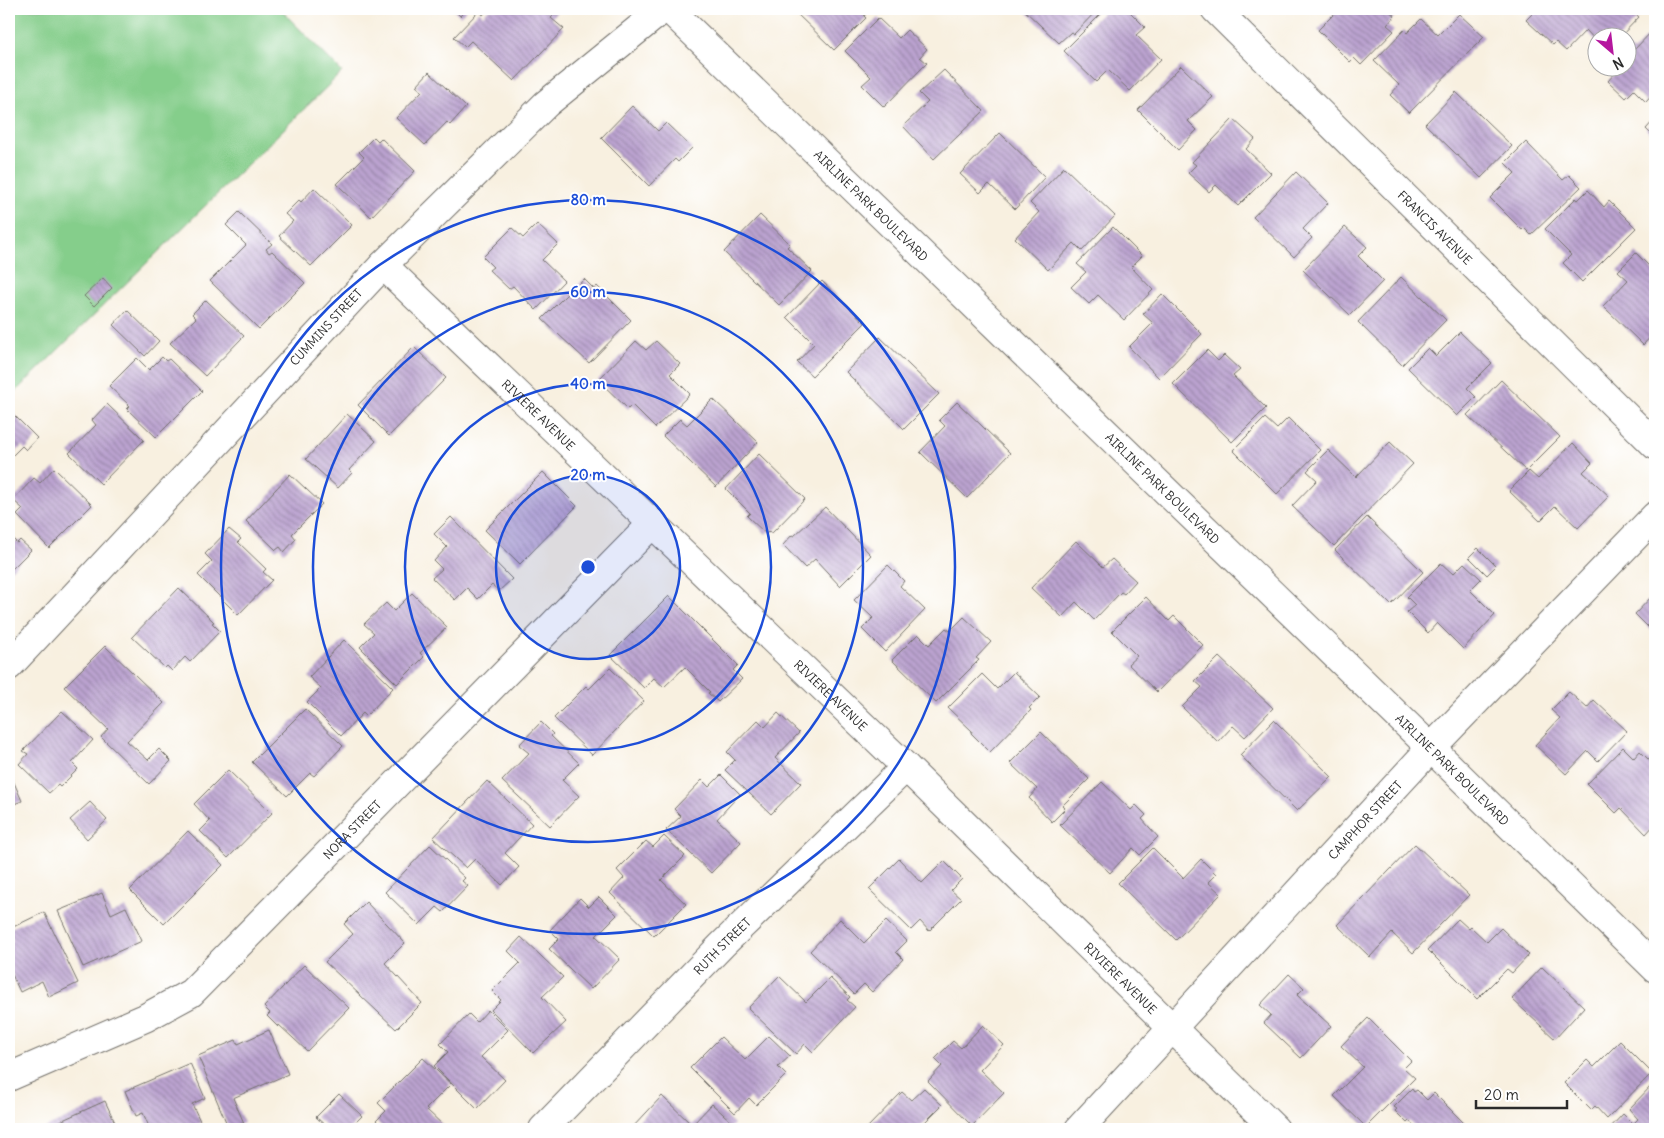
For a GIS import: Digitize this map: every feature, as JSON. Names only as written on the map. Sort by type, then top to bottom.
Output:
[{"type":"street","name":"CUMMINS STREET","points":[[9,666],[384,265],[546,104],[663,9]]},
{"type":"street","name":"AIRLINE PARK BOULEVARD","points":[[669,9],[1431,748],[1655,968]]},
{"type":"street","name":"FRANCIS AVENUE","points":[[1215,9],[1655,445]]},
{"type":"street","name":"RIVIERE AVENUE","points":[[384,265],[906,767],[1274,1129]]},
{"type":"street","name":"CAMPHOR STREET","points":[[1080,1129],[1431,748],[1655,516]]},
{"type":"street","name":"NORA STREET","points":[[9,1077],[145,1018],[191,994],[653,523]]},
{"type":"street","name":"RUTH STREET","points":[[543,1129],[722,945],[906,767]]},
{"type":"green space","points":[[9,9],[280,9],[342,72],[13,394],[9,394]]},
{"type":"building","points":[[453,9],[467,9],[460,16]]},
{"type":"building","points":[[489,9],[560,9],[551,18],[564,29],[514,81],[471,41],[465,47],[454,37],[479,11],[483,15]]},
{"type":"building","points":[[792,9],[871,9],[864,16],[866,18],[834,50]]},
{"type":"building","points":[[1023,9],[1098,9],[1074,34],[1071,32],[1059,43]]},
{"type":"building","points":[[1106,9],[1127,9],[1145,27],[1136,35],[1161,59],[1130,91],[1108,70],[1096,82],[1064,51]]},
{"type":"building","points":[[1339,9],[1387,9],[1395,16],[1387,25],[1394,31],[1361,65],[1354,58],[1350,62],[1318,30]]},
{"type":"building","points":[[1537,9],[1630,9],[1639,17],[1629,28],[1586,28],[1566,51],[1556,42],[1553,45],[1526,20]]},
{"type":"building","points":[[1459,14],[1484,37],[1409,113],[1390,95],[1399,85],[1374,61],[1404,30],[1407,33],[1421,19],[1438,35]]},
{"type":"building","points":[[878,18],[899,38],[907,30],[927,49],[920,57],[927,63],[884,107],[862,85],[871,77],[845,51]]},
{"type":"building","points":[[1655,28],[1655,92],[1646,102],[1634,90],[1626,98],[1608,81],[1611,78],[1636,78],[1636,48]]},
{"type":"building","points":[[1181,66],[1213,97],[1188,121],[1197,130],[1178,150],[1138,110]]},
{"type":"building","points":[[944,70],[984,111],[934,159],[903,126],[928,102],[919,93]]},
{"type":"building","points":[[429,72],[466,107],[450,125],[447,122],[425,145],[396,118],[422,91],[416,86]]},
{"type":"building","points":[[1456,92],[1512,146],[1481,178],[1425,124]]},
{"type":"building","points":[[632,106],[658,131],[666,123],[692,148],[678,162],[675,159],[649,186],[601,138]]},
{"type":"building","points":[[1233,119],[1255,139],[1246,149],[1271,173],[1238,206],[1216,185],[1209,192],[1188,173],[1196,165],[1192,162]]},
{"type":"building","points":[[1655,119],[1655,138],[1646,129]]},
{"type":"building","points":[[1000,133],[1045,177],[1015,209],[989,184],[980,193],[960,174]]},
{"type":"building","points":[[374,137],[378,141],[381,138],[415,171],[371,217],[337,184],[364,157],[359,152]]},
{"type":"building","points":[[1526,142],[1563,180],[1569,175],[1581,187],[1531,235],[1524,228],[1522,230],[1490,198],[1515,173],[1505,163]]},
{"type":"building","points":[[1064,167],[1115,216],[1082,251],[1074,243],[1048,270],[1015,238],[1039,212],[1030,203]]},
{"type":"building","points":[[1296,172],[1328,203],[1303,229],[1312,238],[1294,257],[1253,217]]},
{"type":"building","points":[[314,188],[352,225],[311,266],[279,236],[293,221],[285,214],[299,200],[301,202]]},
{"type":"building","points":[[1588,190],[1604,207],[1609,201],[1636,228],[1582,282],[1563,263],[1571,255],[1545,229],[1576,198],[1578,200]]},
{"type":"building","points":[[239,212],[272,244],[266,249],[269,253],[272,251],[305,283],[259,329],[210,281],[246,245],[226,225]]},
{"type":"building","points":[[760,215],[790,244],[787,247],[812,271],[779,305],[724,252]]},
{"type":"building","points":[[537,224],[558,244],[542,260],[564,281],[536,310],[513,286],[509,289],[489,270],[493,267],[483,257],[512,228],[523,238]]},
{"type":"building","points":[[1113,227],[1142,256],[1131,267],[1153,290],[1124,320],[1098,295],[1089,304],[1071,287],[1086,272],[1077,264]]},
{"type":"building","points":[[1345,227],[1367,247],[1358,256],[1383,281],[1350,315],[1303,270]]},
{"type":"building","points":[[1636,253],[1655,272],[1655,332],[1643,345],[1603,306],[1628,280],[1618,271]]},
{"type":"building","points":[[1401,277],[1446,320],[1402,365],[1358,322]]},
{"type":"building","points":[[103,278],[112,288],[94,306],[84,296]]},
{"type":"building","points":[[584,279],[594,289],[597,286],[631,320],[589,363],[542,319]]},
{"type":"building","points":[[822,281],[865,323],[812,376],[797,362],[814,344],[787,317]]},
{"type":"building","points":[[1162,294],[1202,334],[1159,378],[1129,347],[1153,323],[1143,314]]},
{"type":"building","points":[[206,300],[244,336],[205,376],[170,343],[196,318],[192,314]]},
{"type":"building","points":[[127,310],[159,341],[145,356],[113,325]]},
{"type":"building","points":[[1460,332],[1492,363],[1467,388],[1476,397],[1457,416],[1408,368],[1428,348],[1436,356]]},
{"type":"building","points":[[880,337],[939,394],[904,429],[846,372]]},
{"type":"building","points":[[1655,338],[1655,350],[1649,344]]},
{"type":"building","points":[[636,341],[646,350],[656,341],[680,364],[670,374],[690,394],[655,428],[632,405],[628,409],[598,380]]},
{"type":"building","points":[[414,347],[446,378],[389,436],[358,405]]},
{"type":"building","points":[[1207,350],[1218,361],[1224,355],[1240,370],[1233,376],[1266,408],[1232,442],[1173,384]]},
{"type":"building","points":[[162,357],[166,361],[169,359],[202,391],[156,437],[127,409],[130,406],[109,386],[137,358],[149,370]]},
{"type":"building","points":[[1501,380],[1560,437],[1526,471],[1467,415]]},
{"type":"building","points":[[713,399],[758,442],[716,487],[663,436],[680,419],[687,425]]},
{"type":"building","points":[[957,402],[1010,453],[967,498],[920,452],[945,426],[939,420]]},
{"type":"building","points":[[107,404],[144,440],[101,484],[69,453],[96,425],[92,420]]},
{"type":"building","points":[[13,414],[37,438],[26,450],[22,446],[9,459],[9,418]]},
{"type":"building","points":[[347,414],[376,441],[349,470],[352,473],[338,488],[306,459]]},
{"type":"building","points":[[1265,418],[1277,429],[1288,418],[1320,450],[1277,494],[1233,450]]},
{"type":"building","points":[[1390,442],[1413,464],[1334,546],[1292,506],[1317,480],[1307,471],[1328,450],[1356,477]]},
{"type":"building","points":[[1573,443],[1592,463],[1583,472],[1609,496],[1578,528],[1555,506],[1540,521],[1509,491],[1529,471],[1538,479]]},
{"type":"building","points":[[759,454],[805,499],[772,533],[769,531],[766,534],[747,516],[750,513],[726,489]]},
{"type":"building","points":[[54,468],[92,505],[49,548],[17,515],[23,509],[13,500],[34,478],[40,483]]},
{"type":"building","points":[[543,472],[577,506],[520,564],[485,530]]},
{"type":"building","points":[[290,474],[322,504],[292,534],[296,539],[284,552],[280,547],[276,550],[246,521]]},
{"type":"building","points":[[825,507],[871,555],[840,586],[815,559],[805,568],[783,545]]},
{"type":"building","points":[[451,517],[512,579],[499,591],[492,585],[478,599],[467,588],[455,600],[432,578],[442,569],[434,561],[447,547],[434,534]]},
{"type":"building","points":[[1367,517],[1423,572],[1391,605],[1335,550]]},
{"type":"building","points":[[229,529],[241,539],[238,542],[266,569],[263,572],[272,580],[238,615],[198,575],[212,561],[205,554]]},
{"type":"building","points":[[9,535],[17,543],[20,540],[31,550],[9,572]]},
{"type":"building","points":[[1076,541],[1103,567],[1112,559],[1136,581],[1124,594],[1121,592],[1094,620],[1076,602],[1062,617],[1031,588]]},
{"type":"building","points":[[1478,548],[1496,566],[1487,575],[1469,557]]},
{"type":"building","points":[[1441,563],[1453,574],[1464,563],[1481,579],[1470,590],[1495,615],[1463,649],[1437,623],[1428,633],[1407,612],[1415,605],[1407,597]]},
{"type":"building","points":[[888,565],[904,581],[900,586],[925,610],[885,652],[862,629],[873,618],[854,600]]},
{"type":"building","points":[[179,588],[214,622],[212,623],[220,631],[190,662],[185,657],[172,671],[167,666],[165,668],[132,637]]},
{"type":"building","points":[[412,593],[447,627],[420,653],[424,657],[397,684],[360,647],[374,633],[364,624],[386,603],[394,611]]},
{"type":"building","points":[[1655,593],[1655,634],[1635,614]]},
{"type":"building","points":[[669,596],[738,665],[733,670],[742,679],[718,702],[685,667],[664,687],[654,678],[644,688],[610,655]]},
{"type":"building","points":[[1146,597],[1169,621],[1174,616],[1203,645],[1157,692],[1128,664],[1137,656],[1112,631]]},
{"type":"building","points":[[964,617],[991,642],[976,658],[979,660],[936,703],[892,660],[918,634],[929,645],[946,628],[950,631]]},
{"type":"building","points":[[344,640],[393,688],[366,716],[363,713],[341,736],[307,702],[321,688],[309,677]]},
{"type":"building","points":[[105,646],[164,703],[127,741],[148,760],[159,749],[171,761],[149,784],[101,737],[108,729],[64,687]]},
{"type":"building","points":[[1219,657],[1273,708],[1245,737],[1233,726],[1218,742],[1182,707],[1202,687],[1195,681]]},
{"type":"building","points":[[610,668],[644,701],[592,755],[554,718],[586,686],[589,689]]},
{"type":"building","points":[[1014,672],[1040,697],[1029,708],[1031,710],[990,752],[948,708],[982,674],[997,689]]},
{"type":"building","points":[[1569,692],[1587,708],[1594,700],[1627,731],[1598,761],[1588,751],[1566,774],[1535,745],[1560,718],[1551,710]]},
{"type":"building","points":[[305,709],[343,746],[314,776],[310,773],[287,796],[252,762]]},
{"type":"building","points":[[62,711],[93,740],[72,763],[78,769],[60,787],[58,785],[49,793],[19,764],[28,754],[23,751]]},
{"type":"building","points":[[778,713],[799,733],[775,758],[801,783],[771,814],[725,770],[735,760],[727,752],[758,720],[765,727]]},
{"type":"building","points":[[1274,720],[1332,777],[1297,811],[1240,755]]},
{"type":"building","points":[[541,722],[553,734],[551,736],[579,763],[562,780],[579,796],[550,826],[502,781],[529,753],[519,745]]},
{"type":"building","points":[[1041,732],[1089,779],[1062,806],[1065,809],[1052,822],[1029,798],[1037,789],[1010,763]]},
{"type":"building","points":[[1623,747],[1634,758],[1640,751],[1655,766],[1655,772],[1651,775],[1655,780],[1655,824],[1646,834],[1621,808],[1616,813],[1587,784]]},
{"type":"building","points":[[228,770],[272,813],[228,858],[200,831],[210,821],[194,804]]},
{"type":"building","points":[[9,771],[22,801],[9,806]]},
{"type":"building","points":[[721,775],[740,794],[717,819],[741,842],[711,873],[666,830],[681,816],[674,809],[702,780],[709,787]]},
{"type":"building","points":[[487,781],[532,824],[505,853],[519,867],[502,885],[475,859],[466,868],[433,838]]},
{"type":"building","points":[[1102,782],[1131,810],[1136,805],[1146,815],[1142,819],[1158,837],[1140,855],[1133,848],[1110,873],[1060,825]]},
{"type":"building","points":[[90,802],[107,820],[87,839],[70,820]]},
{"type":"building","points":[[188,831],[223,865],[164,924],[130,890]]},
{"type":"building","points":[[664,836],[685,856],[661,880],[686,904],[654,936],[610,893],[624,878],[617,870],[646,841],[653,847]]},
{"type":"building","points":[[1415,844],[1469,895],[1413,953],[1392,933],[1370,957],[1337,925]]},
{"type":"building","points":[[430,845],[465,878],[462,881],[468,886],[443,912],[437,907],[419,925],[385,892]]},
{"type":"building","points":[[1153,848],[1183,878],[1201,859],[1216,874],[1208,882],[1221,894],[1176,940],[1118,883]]},
{"type":"building","points":[[899,859],[922,883],[944,861],[962,879],[951,890],[961,899],[929,931],[920,921],[911,930],[869,889]]},
{"type":"building","points":[[102,893],[111,914],[126,907],[142,941],[83,967],[58,911]]},
{"type":"building","points":[[599,897],[617,915],[596,936],[620,959],[591,989],[549,949],[559,939],[550,930],[580,898],[589,907]]},
{"type":"building","points":[[366,902],[405,943],[385,963],[422,1003],[396,1029],[325,962],[353,934],[344,924]]},
{"type":"building","points":[[44,912],[78,983],[49,997],[42,981],[20,992],[9,968],[9,943],[13,941],[9,929]]},
{"type":"building","points":[[840,919],[864,943],[886,921],[907,941],[896,952],[903,959],[872,992],[864,984],[854,994],[810,951]]},
{"type":"building","points":[[1458,919],[1469,929],[1471,927],[1487,942],[1501,928],[1529,955],[1512,973],[1507,969],[1477,999],[1428,950]]},
{"type":"building","points":[[521,937],[563,977],[542,997],[566,1022],[533,1053],[491,1010],[501,1000],[492,991],[520,963],[508,951]]},
{"type":"building","points":[[304,965],[349,1008],[307,1051],[267,1016],[270,1013],[264,1007]]},
{"type":"building","points":[[1542,967],[1584,1007],[1555,1039],[1512,999]]},
{"type":"building","points":[[1289,974],[1304,988],[1297,995],[1331,1026],[1301,1058],[1264,1023],[1271,1015],[1260,1005]]},
{"type":"building","points":[[779,976],[806,1002],[830,978],[850,997],[847,1000],[855,1007],[813,1052],[805,1044],[796,1054],[748,1008]]},
{"type":"building","points":[[488,1010],[508,1030],[481,1057],[505,1080],[477,1109],[434,1066],[448,1052],[440,1044],[469,1014],[477,1022]]},
{"type":"building","points":[[1368,1018],[1411,1061],[1404,1068],[1415,1078],[1366,1127],[1334,1096],[1363,1067],[1341,1046]]},
{"type":"building","points":[[983,1025],[1004,1045],[980,1070],[1004,1093],[972,1126],[928,1081],[942,1066],[935,1059],[953,1041],[961,1048]]},
{"type":"building","points":[[269,1030],[288,1074],[233,1098],[244,1123],[229,1129],[198,1056],[236,1040],[238,1044]]},
{"type":"building","points":[[769,1036],[790,1056],[778,1067],[786,1075],[756,1105],[749,1098],[735,1113],[690,1068],[721,1037],[745,1060]]},
{"type":"building","points":[[1620,1041],[1652,1073],[1607,1119],[1595,1106],[1591,1110],[1564,1083],[1587,1060],[1594,1067]]},
{"type":"building","points":[[423,1058],[451,1084],[426,1109],[447,1129],[384,1129],[376,1121],[386,1111],[378,1103]]},
{"type":"building","points":[[190,1063],[205,1098],[192,1104],[201,1123],[187,1129],[150,1129],[143,1113],[136,1116],[125,1091]]},
{"type":"building","points":[[1655,1082],[1655,1129],[1609,1129],[1623,1114],[1633,1124],[1638,1119],[1629,1109]]},
{"type":"building","points":[[924,1088],[942,1105],[918,1129],[866,1129],[902,1092],[911,1100]]},
{"type":"building","points":[[1412,1089],[1414,1092],[1417,1090],[1427,1100],[1434,1093],[1466,1125],[1462,1129],[1418,1129],[1409,1121],[1407,1123],[1395,1111],[1397,1109],[1394,1107]]},
{"type":"building","points":[[339,1094],[362,1116],[349,1129],[329,1129],[316,1117]]},
{"type":"building","points":[[662,1096],[692,1125],[712,1104],[734,1124],[729,1129],[631,1129]]},
{"type":"building","points":[[105,1101],[118,1129],[45,1128]]}]
